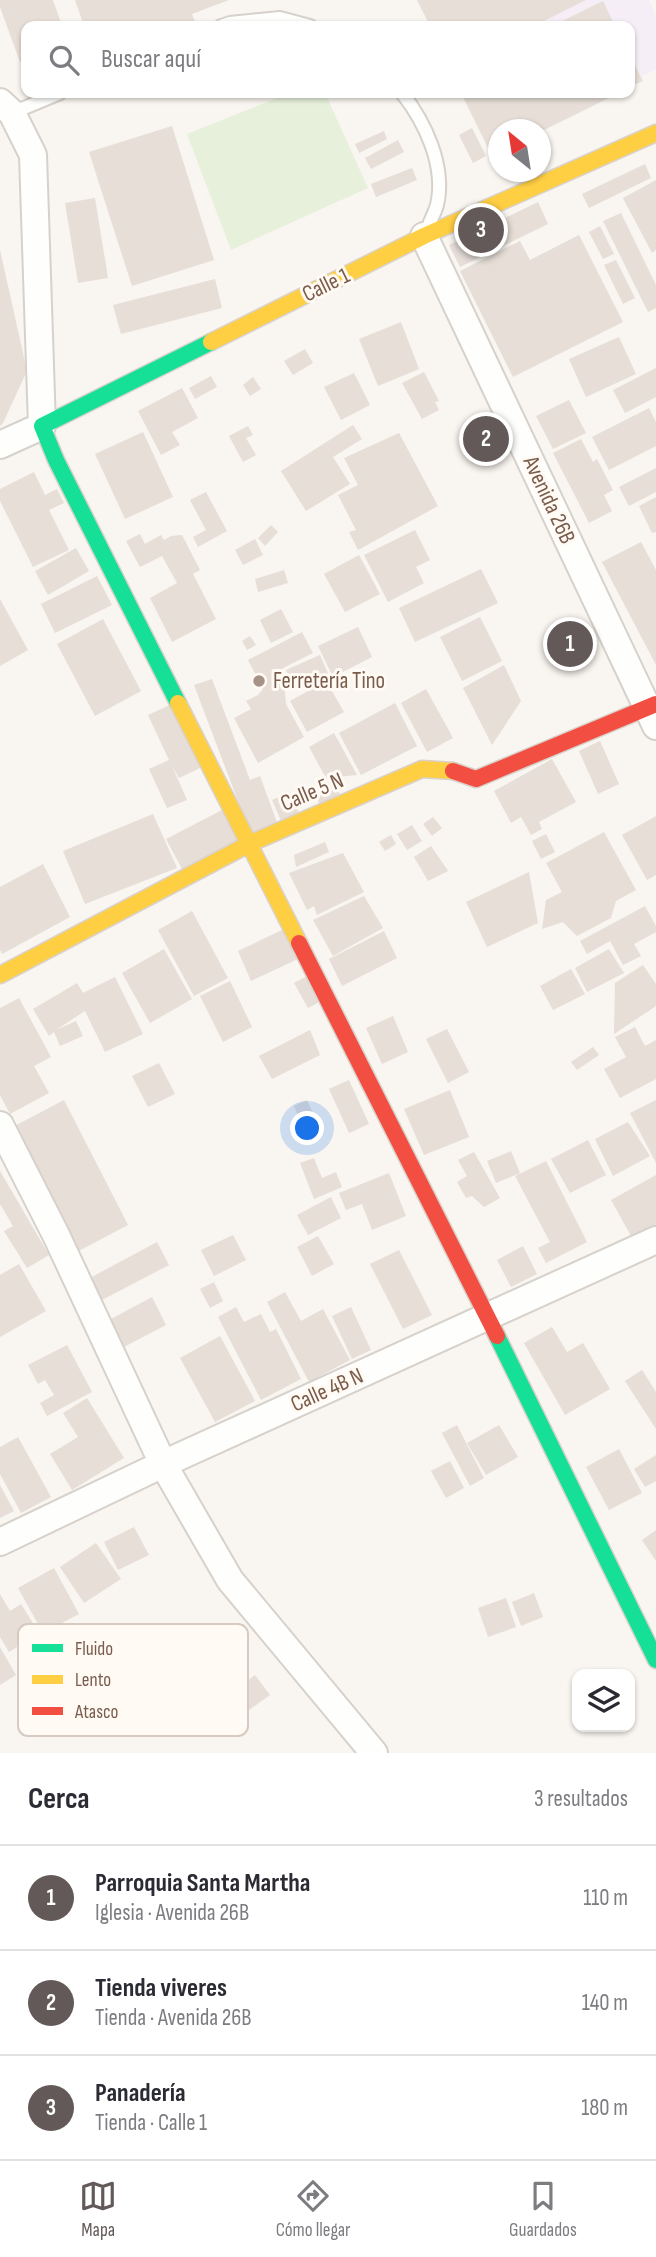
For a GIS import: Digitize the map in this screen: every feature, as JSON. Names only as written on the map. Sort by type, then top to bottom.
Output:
[{"type":"street","points":[[6,107],[33,155],[42,426],[56,460],[251,843],[656,1660]]},
{"type":"street","name":"Calle 1","points":[[0,445],[424,236],[656,133]]},
{"type":"street","name":"Avenida 26B","points":[[424,236],[653,713]]},
{"type":"street","name":"Calle 5 N","points":[[0,975],[251,843],[422,769],[450,771],[476,779],[653,713]]},
{"type":"street","points":[[0,1125],[56,1235],[163,1464],[230,1580],[374,1753]]},
{"type":"street","name":"Calle 4B N","points":[[0,1542],[163,1464],[656,1240]]},
{"type":"lane","points":[[250,21],[280,18],[291,21]]},
{"type":"lane","points":[[6,107],[41,98]]},
{"type":"lane","points":[[406,98],[434,151],[439,175],[437,204],[424,236]]},
{"type":"shaded area","points":[[448,0],[649,0],[656,16],[656,70],[635,79],[635,21],[457,21]]},
{"type":"green space","points":[[277,98],[327,98],[368,188],[231,250],[187,134]]},
{"type":"building","points":[[0,0],[53,0],[60,21],[21,21],[20,62],[0,7]]},
{"type":"building","points":[[75,0],[229,0],[192,14],[195,21],[82,21]]},
{"type":"building","points":[[417,0],[586,0],[544,21],[428,21]]},
{"type":"building","points":[[603,1],[613,21],[562,21]]},
{"type":"building","points":[[635,65],[643,81],[635,85]]},
{"type":"building","points":[[463,98],[609,98],[551,127],[551,119],[488,119],[488,148]]},
{"type":"building","points":[[172,126],[214,260],[132,286],[89,152]]},
{"type":"building","points":[[472,128],[486,156],[473,163],[459,135]]},
{"type":"building","points":[[384,131],[387,139],[359,153],[355,144]]},
{"type":"building","points":[[398,140],[404,152],[371,169],[365,158]]},
{"type":"building","points":[[645,164],[651,178],[589,208],[582,194]]},
{"type":"building","points":[[412,168],[417,180],[376,197],[371,184]]},
{"type":"building","points":[[656,180],[656,250],[652,253],[623,198]]},
{"type":"building","points":[[95,198],[108,278],[78,283],[65,203]]},
{"type":"building","points":[[538,202],[548,224],[460,267],[449,245]]},
{"type":"building","points":[[621,213],[656,285],[656,308],[648,312],[603,221]]},
{"type":"building","points":[[600,226],[614,254],[603,259],[589,232]]},
{"type":"building","points":[[579,235],[623,322],[513,377],[460,271],[520,241],[530,260]]},
{"type":"building","points":[[0,250],[27,371],[0,426]]},
{"type":"building","points":[[616,260],[635,298],[623,304],[604,265]]},
{"type":"building","points":[[215,279],[222,308],[121,334],[113,305]]},
{"type":"building","points":[[401,322],[419,369],[378,386],[359,339]]},
{"type":"building","points":[[619,337],[636,374],[586,397],[569,359]]},
{"type":"building","points":[[305,349],[313,363],[293,375],[284,361]]},
{"type":"building","points":[[656,368],[656,397],[625,413],[613,390]]},
{"type":"building","points":[[424,372],[439,401],[435,402],[439,410],[422,419],[402,383]]},
{"type":"building","points":[[354,373],[370,405],[341,420],[324,387]]},
{"type":"building","points":[[211,376],[217,387],[195,399],[189,388]]},
{"type":"building","points":[[253,377],[261,389],[250,396],[243,385]]},
{"type":"building","points":[[182,388],[198,418],[172,432],[180,445],[161,455],[138,411]]},
{"type":"building","points":[[569,400],[586,433],[553,449],[536,416]]},
{"type":"building","points":[[649,408],[656,422],[656,446],[609,470],[592,437]]},
{"type":"building","points":[[353,425],[362,439],[333,457],[350,484],[306,511],[281,471]]},
{"type":"building","points":[[248,426],[253,435],[246,438],[256,455],[243,462],[229,436]]},
{"type":"building","points":[[143,432],[173,497],[125,519],[95,454]]},
{"type":"building","points":[[399,433],[438,506],[358,550],[349,532],[356,530],[338,495],[358,485],[344,458]]},
{"type":"building","points":[[581,439],[593,462],[597,459],[613,490],[604,495],[612,511],[589,523],[553,453]]},
{"type":"building","points":[[656,468],[656,492],[629,506],[619,487]]},
{"type":"building","points":[[34,472],[45,495],[57,489],[64,503],[49,510],[69,550],[33,567],[0,501],[0,489]]},
{"type":"building","points":[[206,492],[227,531],[198,547],[193,537],[206,530],[190,500]]},
{"type":"building","points":[[656,497],[656,532],[652,533],[639,506]]},
{"type":"building","points":[[271,525],[278,532],[265,546],[258,538]]},
{"type":"building","points":[[415,530],[430,560],[416,567],[424,583],[388,602],[364,555]]},
{"type":"building","points":[[140,534],[145,544],[161,535],[164,540],[182,535],[200,570],[193,574],[216,619],[172,642],[150,598],[177,583],[162,556],[140,567],[126,541]]},
{"type":"building","points":[[255,539],[263,555],[243,565],[235,550]]},
{"type":"building","points":[[641,542],[656,570],[656,665],[602,562]]},
{"type":"building","points":[[76,548],[89,571],[48,595],[35,571]]},
{"type":"building","points":[[359,555],[380,594],[345,612],[324,574]]},
{"type":"building","points":[[481,569],[498,603],[415,642],[399,608]]},
{"type":"building","points":[[284,570],[288,583],[258,592],[255,579]]},
{"type":"building","points":[[97,576],[112,605],[55,633],[41,604]]},
{"type":"building","points":[[0,599],[28,650],[0,666]]},
{"type":"building","points":[[281,609],[293,632],[271,643],[260,620]]},
{"type":"building","points":[[480,617],[502,661],[462,681],[440,637]]},
{"type":"building","points":[[103,619],[141,691],[95,716],[57,644]]},
{"type":"building","points":[[358,627],[372,657],[333,677],[318,646]]},
{"type":"building","points":[[302,632],[313,653],[283,668],[286,704],[304,737],[258,763],[234,718],[251,709],[246,701],[263,689],[248,660]]},
{"type":"building","points":[[250,636],[256,645],[247,650],[242,641]]},
{"type":"building","points":[[320,655],[329,676],[295,690],[286,670]]},
{"type":"building","points":[[504,665],[521,701],[492,745],[463,688]]},
{"type":"building","points":[[212,679],[250,780],[260,776],[279,828],[252,838],[194,685]]},
{"type":"building","points":[[326,681],[344,712],[307,732],[290,701]]},
{"type":"building","points":[[426,689],[453,738],[427,752],[401,703]]},
{"type":"building","points":[[395,703],[417,746],[361,775],[339,733]]},
{"type":"building","points":[[172,704],[202,767],[179,778],[172,766],[187,800],[167,808],[149,769],[169,760],[148,715]]},
{"type":"building","points":[[334,733],[357,775],[326,778],[309,747]]},
{"type":"building","points":[[600,741],[619,784],[598,794],[579,751]]},
{"type":"building","points":[[552,759],[576,802],[539,822],[542,829],[531,835],[521,817],[511,823],[494,791]]},
{"type":"building","points":[[333,781],[342,798],[322,809],[313,791]]},
{"type":"building","points":[[290,792],[300,815],[282,823],[272,800]]},
{"type":"building","points":[[224,809],[241,841],[183,871],[166,839]]},
{"type":"building","points":[[153,814],[177,868],[85,904],[63,851]]},
{"type":"building","points":[[656,816],[656,875],[647,880],[622,835]]},
{"type":"building","points":[[433,817],[442,828],[432,836],[423,824]]},
{"type":"building","points":[[412,825],[422,841],[407,850],[397,834]]},
{"type":"building","points":[[604,832],[636,890],[616,901],[611,918],[577,936],[563,922],[542,929],[546,900],[562,892],[546,863]]},
{"type":"building","points":[[546,834],[555,852],[541,859],[532,841]]},
{"type":"building","points":[[391,835],[396,844],[385,851],[379,842]]},
{"type":"building","points":[[325,842],[329,852],[296,867],[294,855]]},
{"type":"building","points":[[431,846],[448,871],[428,881],[414,857]]},
{"type":"building","points":[[343,853],[364,892],[317,915],[314,906],[307,910],[289,873]]},
{"type":"building","points":[[43,864],[70,917],[2,954],[0,887]]},
{"type":"building","points":[[529,872],[538,923],[487,947],[466,902]]},
{"type":"building","points":[[364,896],[383,928],[333,956],[313,920]]},
{"type":"building","points":[[645,906],[656,926],[656,932],[634,944],[641,956],[623,965],[610,941],[587,954],[580,941]]},
{"type":"building","points":[[192,911],[228,978],[194,996],[158,930]]},
{"type":"building","points":[[284,929],[298,959],[251,981],[238,951]]},
{"type":"building","points":[[384,931],[397,958],[342,986],[329,959]]},
{"type":"building","points":[[164,949],[192,999],[150,1023],[122,973]]},
{"type":"building","points":[[609,949],[624,973],[587,992],[575,968]]},
{"type":"building","points":[[643,965],[656,984],[656,1006],[614,1034],[615,983]]},
{"type":"building","points":[[571,969],[585,994],[553,1010],[540,986]]},
{"type":"building","points":[[311,974],[325,999],[308,1008],[294,983]]},
{"type":"building","points":[[115,977],[143,1034],[105,1052],[85,1011],[56,1030],[76,1021],[83,1036],[60,1046],[54,1032],[49,1036],[33,1009],[77,983],[83,993]]},
{"type":"building","points":[[230,981],[252,1027],[223,1042],[200,996]]},
{"type":"building","points":[[19,998],[51,1057],[34,1066],[49,1093],[10,1114],[0,1095],[0,1008]]},
{"type":"building","points":[[393,1016],[408,1052],[382,1064],[366,1028]]},
{"type":"building","points":[[635,1027],[645,1046],[656,1040],[656,1079],[620,1098],[604,1069],[626,1057],[615,1037]]},
{"type":"building","points":[[447,1029],[469,1072],[448,1083],[426,1039]]},
{"type":"building","points":[[310,1030],[320,1055],[272,1079],[259,1056]]},
{"type":"building","points":[[593,1047],[599,1055],[577,1070],[571,1062]]},
{"type":"building","points":[[159,1063],[175,1094],[148,1107],[132,1076]]},
{"type":"building","points":[[349,1080],[369,1124],[349,1133],[329,1089]]},
{"type":"building","points":[[450,1090],[469,1137],[424,1155],[404,1109]]},
{"type":"building","points":[[64,1100],[128,1225],[73,1254],[9,1129]]},
{"type":"building","points":[[307,1100],[319,1127],[305,1133],[294,1106]]},
{"type":"building","points":[[656,1100],[656,1163],[630,1113]]},
{"type":"building","points":[[628,1122],[650,1156],[613,1176],[595,1139]]},
{"type":"building","points":[[588,1140],[606,1175],[570,1193],[551,1159]]},
{"type":"building","points":[[511,1151],[520,1173],[496,1183],[487,1161]]},
{"type":"building","points":[[474,1152],[500,1198],[484,1207],[472,1196],[466,1198],[457,1182],[467,1176],[458,1160]]},
{"type":"building","points":[[314,1158],[322,1178],[336,1172],[342,1187],[314,1199],[300,1163]]},
{"type":"building","points":[[546,1161],[587,1242],[546,1263],[538,1248],[550,1242],[515,1176]]},
{"type":"building","points":[[0,1171],[49,1255],[27,1268],[4,1231],[13,1226],[0,1204]]},
{"type":"building","points":[[389,1173],[406,1216],[372,1230],[362,1204],[346,1210],[339,1193]]},
{"type":"building","points":[[656,1175],[656,1234],[636,1245],[611,1200]]},
{"type":"building","points":[[331,1197],[341,1218],[308,1235],[297,1215]]},
{"type":"building","points":[[233,1235],[246,1260],[214,1276],[201,1250]]},
{"type":"building","points":[[318,1236],[334,1264],[312,1276],[297,1247]]},
{"type":"building","points":[[157,1242],[169,1265],[100,1301],[88,1279]]},
{"type":"building","points":[[523,1246],[537,1274],[511,1287],[497,1260]]},
{"type":"building","points":[[399,1250],[432,1315],[403,1329],[370,1264]]},
{"type":"building","points":[[19,1264],[46,1311],[0,1337],[0,1275]]},
{"type":"building","points":[[214,1282],[223,1301],[210,1308],[200,1289]]},
{"type":"building","points":[[285,1292],[301,1321],[323,1309],[350,1360],[309,1382],[267,1302]]},
{"type":"building","points":[[152,1297],[166,1325],[124,1347],[111,1319]]},
{"type":"building","points":[[236,1307],[244,1322],[261,1314],[270,1332],[276,1329],[301,1379],[261,1400],[218,1317]]},
{"type":"building","points":[[351,1307],[371,1350],[352,1359],[332,1316]]},
{"type":"building","points":[[552,1327],[567,1352],[583,1343],[610,1389],[565,1415],[524,1343]]},
{"type":"building","points":[[220,1336],[255,1401],[215,1422],[180,1358]]},
{"type":"building","points":[[67,1345],[92,1392],[47,1416],[40,1403],[54,1395],[45,1380],[38,1384],[28,1365]]},
{"type":"building","points":[[642,1370],[656,1392],[656,1429],[625,1381]]},
{"type":"building","points":[[87,1398],[124,1458],[72,1490],[50,1454],[78,1437],[63,1413]]},
{"type":"building","points":[[457,1425],[484,1478],[470,1486],[442,1433]]},
{"type":"building","points":[[499,1425],[518,1457],[486,1475],[467,1443]]},
{"type":"building","points":[[18,1437],[51,1497],[21,1513],[0,1474],[0,1447]]},
{"type":"building","points":[[619,1449],[642,1493],[609,1510],[586,1467]]},
{"type":"building","points":[[656,1455],[656,1481],[645,1487],[634,1469]]},
{"type":"building","points":[[450,1461],[464,1488],[446,1498],[431,1471]]},
{"type":"building","points":[[0,1485],[14,1511],[0,1518]]},
{"type":"building","points":[[134,1527],[149,1555],[118,1570],[104,1542]]},
{"type":"building","points":[[656,1530],[656,1561],[642,1540]]},
{"type":"building","points":[[96,1543],[121,1579],[84,1603],[60,1567]]},
{"type":"building","points":[[54,1568],[79,1614],[60,1624],[38,1624],[18,1588]]},
{"type":"building","points":[[534,1593],[543,1617],[521,1626],[512,1602]]},
{"type":"building","points":[[0,1594],[10,1611],[21,1604],[33,1624],[18,1624],[18,1646],[9,1652],[0,1637]]},
{"type":"building","points":[[506,1598],[516,1627],[488,1637],[478,1608]]},
{"type":"building","points":[[0,1647],[16,1675],[0,1685]]},
{"type":"building","points":[[255,1675],[270,1695],[249,1710],[248,1709],[248,1680]]},
{"type":"traffic: fast","points":[[178,703],[56,460],[42,426],[211,342]]},
{"type":"traffic: fast","points":[[497,1336],[656,1660]]},
{"type":"traffic: slow","points":[[211,342],[424,236],[656,133]]},
{"type":"traffic: slow","points":[[178,703],[299,943]]},
{"type":"traffic: slow","points":[[0,975],[251,843],[422,769],[453,771]]},
{"type":"traffic: jam","points":[[453,771],[476,779],[656,704]]},
{"type":"traffic: jam","points":[[299,943],[497,1336]]},
{"type":"place","name":"Panadería","points":[[481,230]]},
{"type":"place","name":"Tienda viveres","points":[[486,439]]},
{"type":"place","name":"Parroquia Santa Martha","points":[[570,644]]},
{"type":"place","name":"Ferretería Tino","points":[[259,681]]}]
